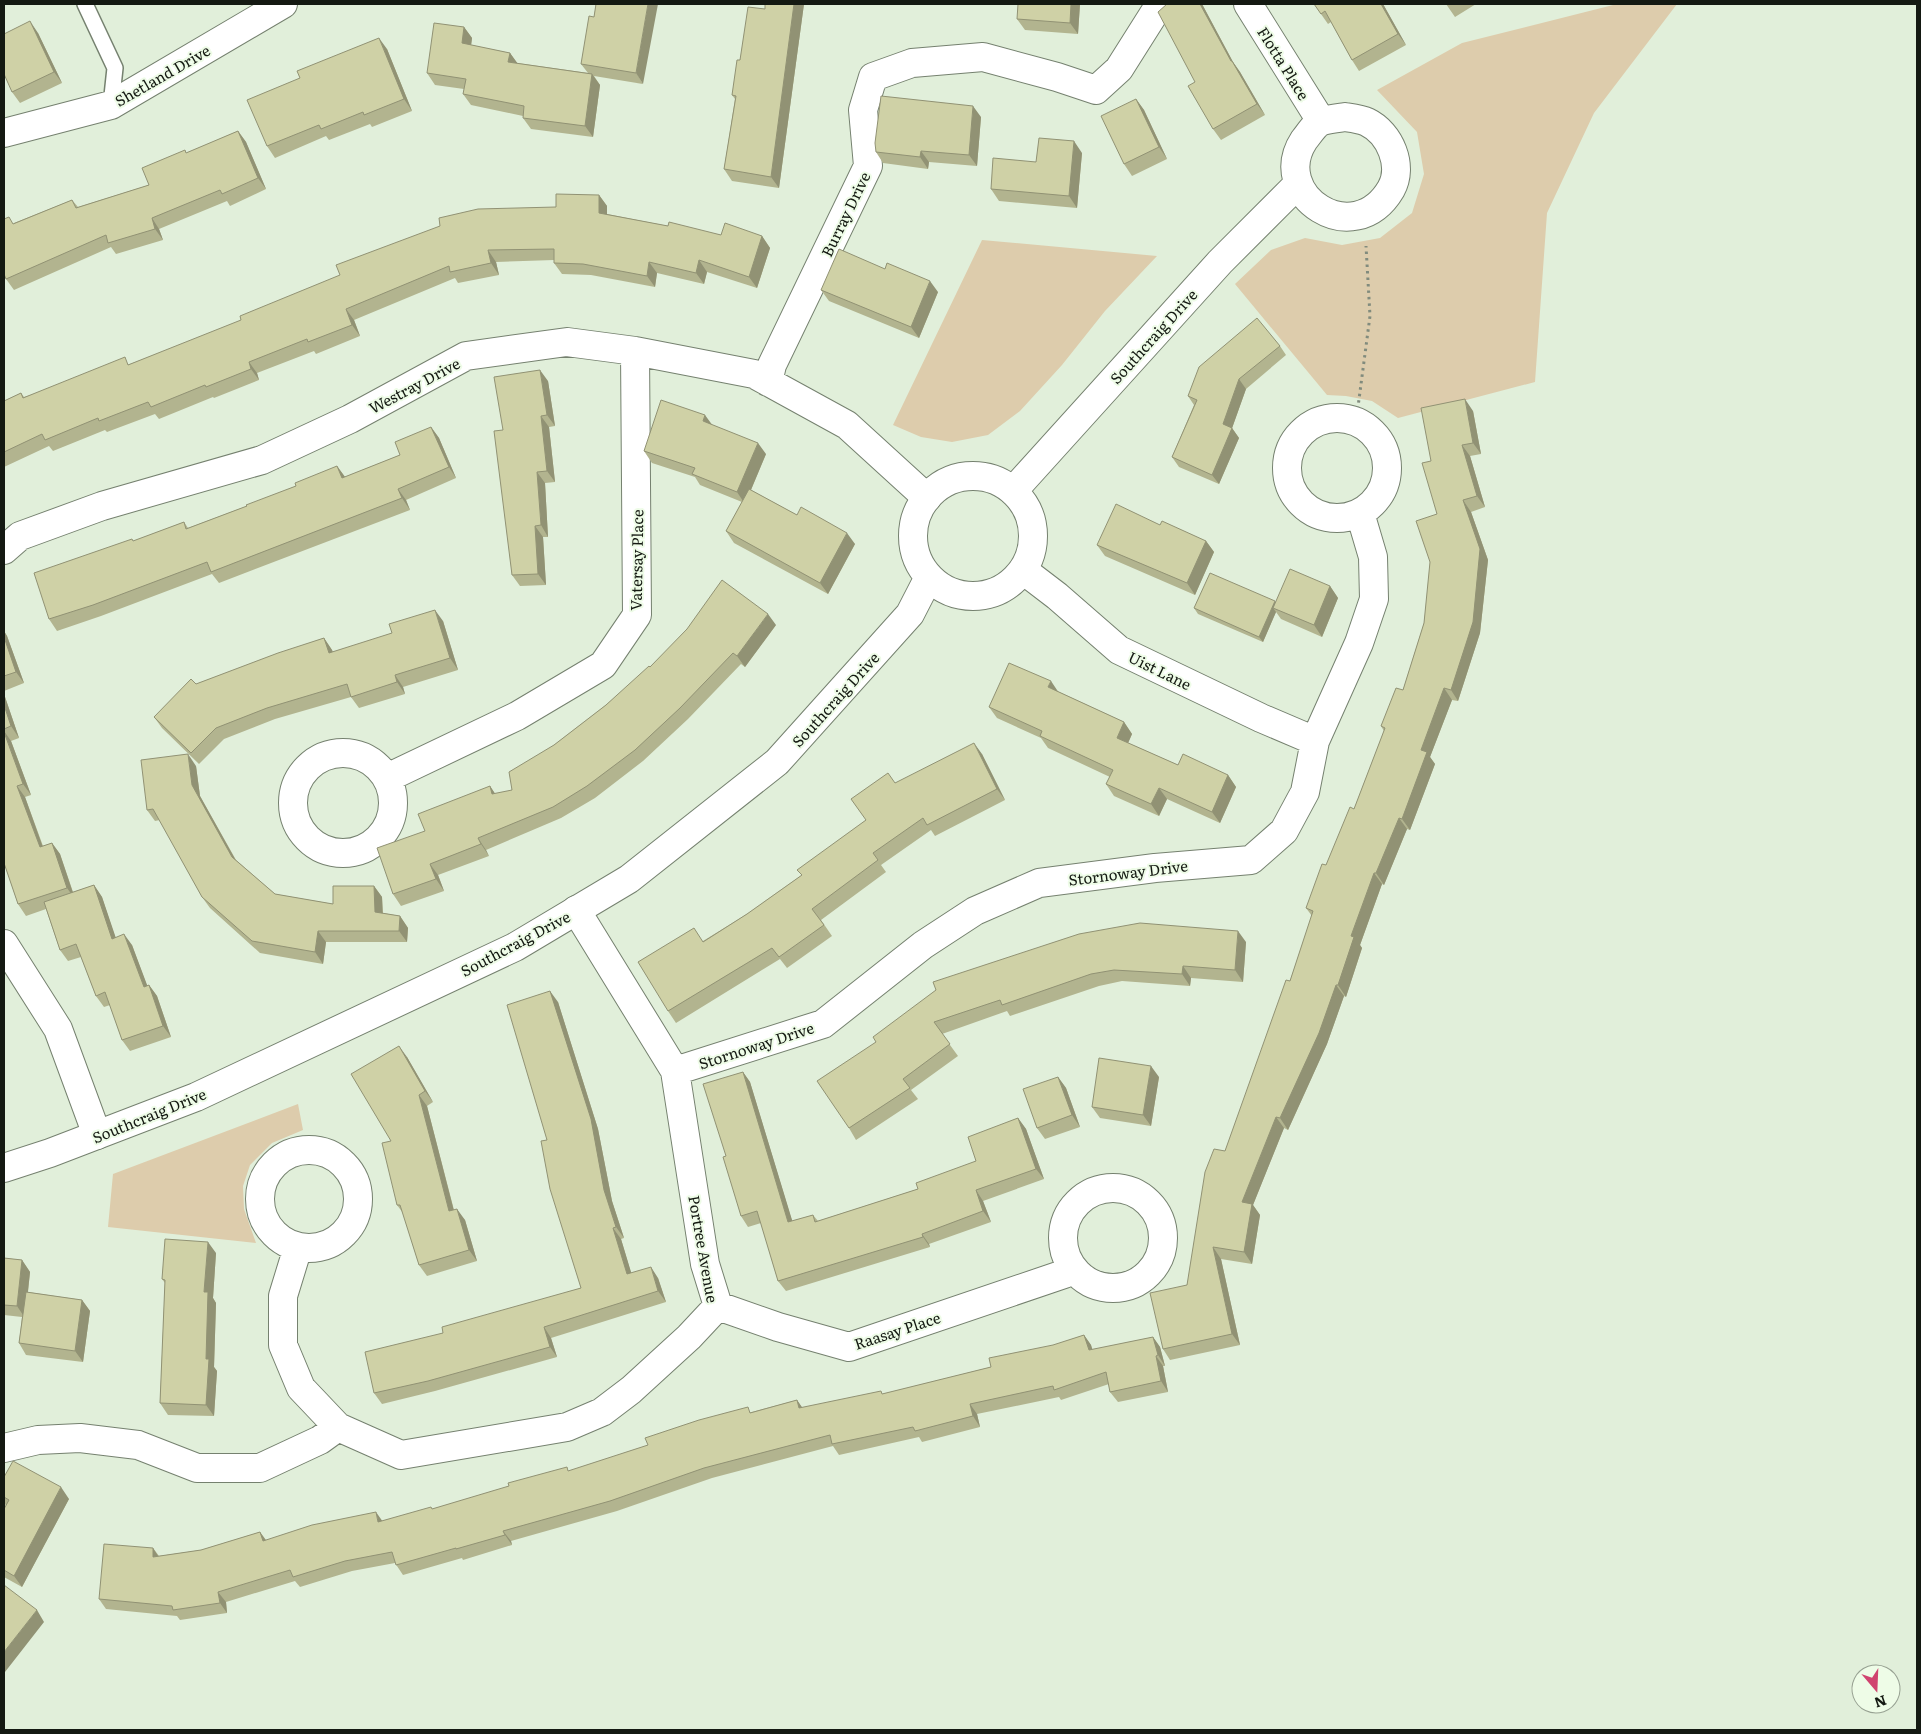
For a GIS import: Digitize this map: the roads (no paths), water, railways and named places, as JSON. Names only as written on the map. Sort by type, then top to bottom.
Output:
[{"type":"street","name":"Shetland Drive","points":[[4,133],[112,105],[283,4]]},
{"type":"street","name":"Burray Drive","points":[[768,382],[772,365],[868,166],[863,110],[874,77],[912,63],[983,57],[1057,77],[1096,90],[1119,69],[1155,12],[1164,4]]},
{"type":"street","name":"Flotta Place","points":[[1248,4],[1321,121]]},
{"type":"street","points":[[1345,117],[1366,121],[1380,130],[1395,154],[1396,172],[1394,185],[1384,201],[1368,213],[1352,218],[1333,216],[1307,200],[1298,184],[1296,167],[1300,147],[1310,132],[1321,121],[1345,117]]},
{"type":"street","name":"Southcraig Drive","points":[[1013,491],[1220,262],[1298,184]]},
{"type":"street","name":"Westray Drive","points":[[4,550],[20,536],[102,506],[262,460],[350,419],[466,356],[567,342],[635,351],[754,374],[847,425],[927,498]]},
{"type":"street","name":"Vatersay Place","points":[[387,778],[517,716],[603,666],[637,615],[635,351]]},
{"type":"street","points":[[1336,417],[1356,422],[1369,430],[1381,442],[1388,470],[1386,483],[1376,500],[1360,513],[1344,518],[1324,517],[1308,509],[1297,498],[1289,482],[1286,465],[1292,446],[1302,432],[1321,420],[1336,417]]},
{"type":"street","points":[[966,476],[992,479],[1013,491],[1029,513],[1033,532],[1032,548],[1023,570],[1010,584],[981,596],[959,595],[945,590],[929,578],[917,558],[913,541],[916,516],[927,498],[937,489],[954,479],[966,476]]},
{"type":"street","name":"Stornoway Drive","points":[[675,1071],[822,1024],[923,945],[975,911],[1039,883],[1155,868],[1251,860],[1284,831],[1304,792],[1315,741],[1359,644],[1374,599],[1373,557],[1360,513]]},
{"type":"street","name":"Uist Lane","points":[[1023,570],[1057,596],[1119,650],[1261,718],[1315,741]]},
{"type":"street","name":"Southcraig Drive","points":[[4,1168],[97,1136],[196,1097],[420,993],[515,946],[629,879],[777,762],[910,614],[929,578]]},
{"type":"street","name":"Portree Avenue","points":[[298,1247],[283,1296],[282,1345],[301,1388],[338,1427],[401,1455],[567,1427],[602,1412],[631,1390],[689,1338],[718,1306],[705,1264],[675,1071],[576,910]]},
{"type":"street","points":[[4,944],[58,1030],[97,1136]]},
{"type":"street","name":"Raasay Place","points":[[718,1306],[778,1327],[849,1346],[1064,1274],[1073,1268]]},
{"type":"street","points":[[6,1441],[80,1438],[138,1445],[197,1468],[260,1468],[320,1440],[338,1427]]},
{"type":"lane","points":[[85,4],[115,68],[112,105]]}]
